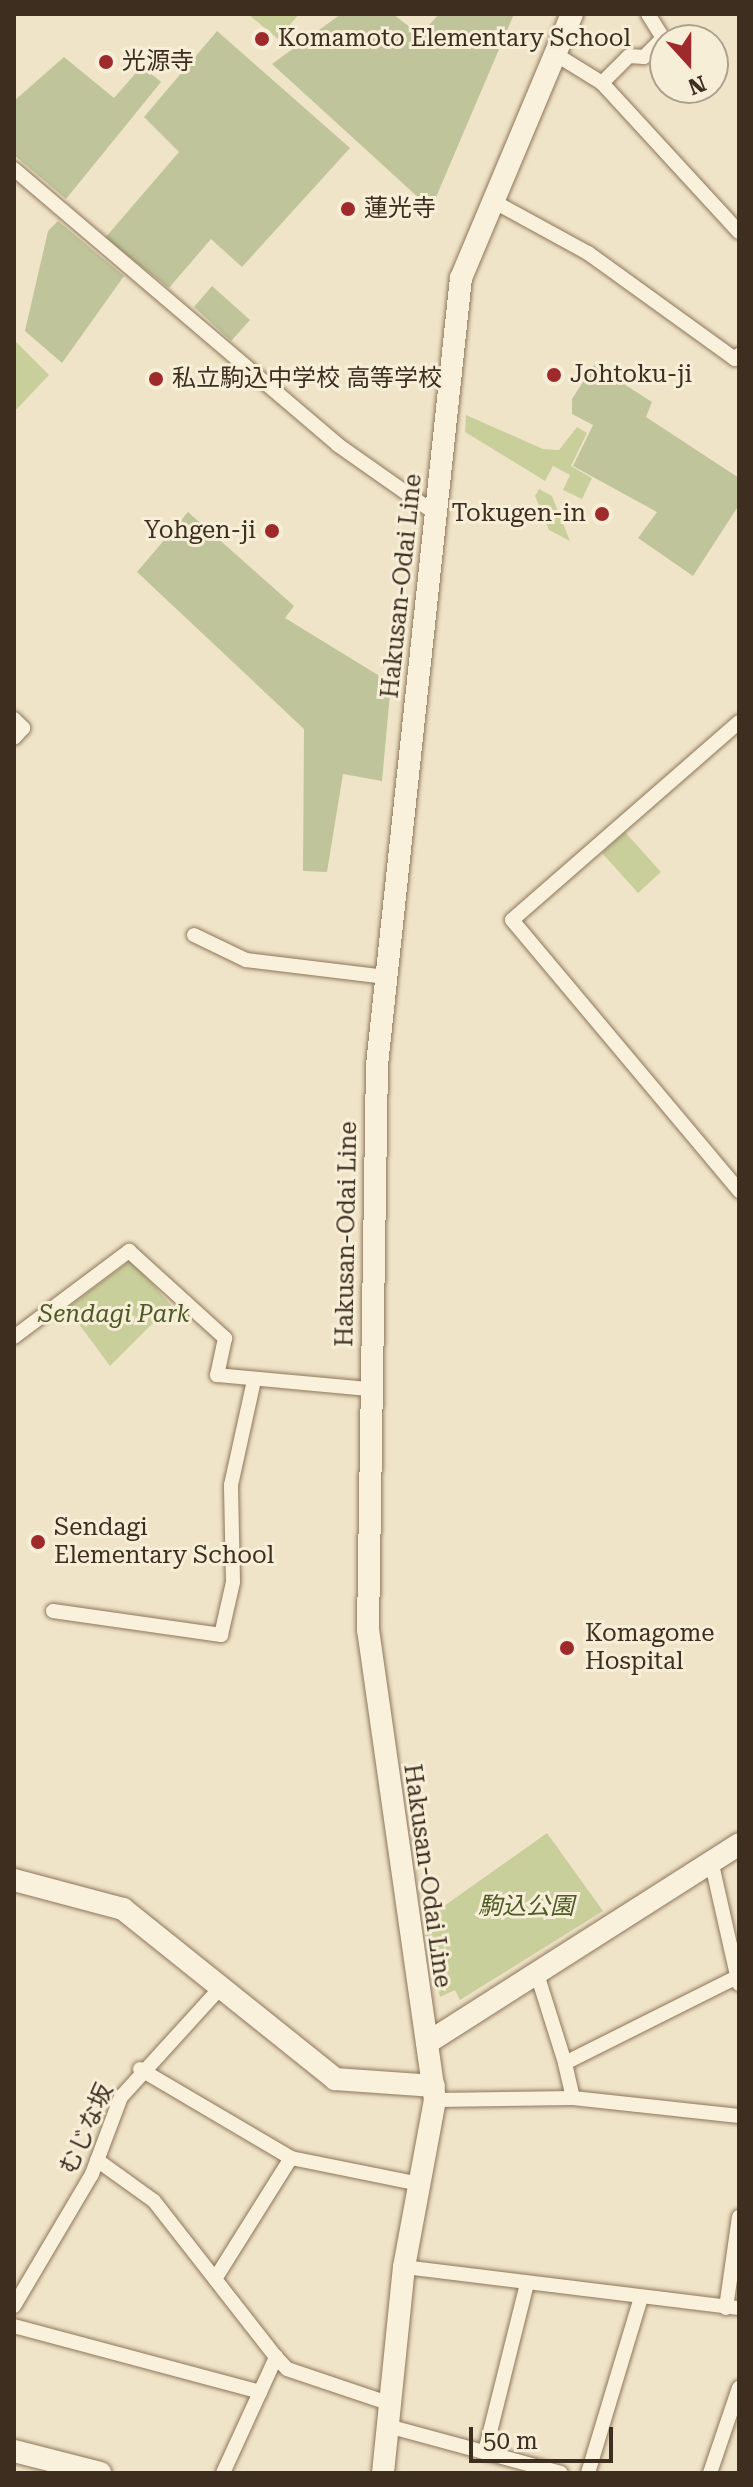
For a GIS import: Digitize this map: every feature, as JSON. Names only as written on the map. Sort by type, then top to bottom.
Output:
[{"type":"main road","name":"Hakusan-Odai Line","points":[[383,2473],[404,2267],[435,2093],[368,1630],[369,1389],[386,977],[461,278],[491,200],[572,14]]},
{"type":"main road","points":[[427,2043],[739,1844]]},
{"type":"main road","points":[[14,1880],[112,1903],[222,1986],[335,2079],[435,2093]]},
{"type":"main road","points":[[14,2451],[100,2473]]},
{"type":"street","points":[[602,83],[629,56],[644,57],[663,38],[648,14]]},
{"type":"street","points":[[555,54],[602,83],[739,232]]},
{"type":"street","points":[[14,169],[338,445],[436,514]]},
{"type":"street","points":[[491,200],[588,253],[735,359],[739,355]]},
{"type":"street","points":[[14,719],[23,728],[14,738]]},
{"type":"street","points":[[739,722],[512,920],[739,1191]]},
{"type":"street","points":[[194,935],[246,960],[386,977]]},
{"type":"street","points":[[14,1337],[129,1251],[225,1338],[217,1375],[369,1389]]},
{"type":"street","points":[[53,1611],[221,1635],[233,1582],[231,1485],[254,1380]]},
{"type":"street","points":[[711,1860],[739,1984]]},
{"type":"street","points":[[537,1974],[573,2098]]},
{"type":"street","points":[[565,2063],[739,1976]]},
{"type":"street","name":"むじな坂","points":[[14,2306],[97,2160],[140,2069],[222,1986]]},
{"type":"street","points":[[140,2069],[291,2158],[420,2184]]},
{"type":"street","points":[[435,2093],[573,2098],[739,2116]]},
{"type":"street","points":[[215,2279],[291,2158]]},
{"type":"street","points":[[97,2160],[154,2201],[287,2369],[390,2415],[485,2452],[561,2473]]},
{"type":"street","points":[[404,2267],[733,2308],[739,2217]]},
{"type":"street","points":[[485,2452],[527,2283]]},
{"type":"street","points":[[588,2473],[641,2298]]},
{"type":"street","points":[[14,2326],[260,2392]]},
{"type":"street","points":[[223,2473],[276,2357]]},
{"type":"street","points":[[710,2473],[739,2388]]},
{"type":"green space","points":[[248,14],[299,14],[278,39]]},
{"type":"green space","points":[[341,14],[393,14],[420,35],[439,14],[514,14],[431,209],[272,64]]},
{"type":"green space","points":[[217,31],[350,148],[242,267],[211,239],[169,288],[105,238],[179,152],[144,117]]},
{"type":"green space","points":[[64,57],[114,98],[142,66],[161,82],[66,199],[14,155],[14,101]]},
{"type":"green space","points":[[58,221],[124,276],[62,363],[25,331],[48,231]]},
{"type":"green space","points":[[212,286],[250,320],[231,341],[194,307]]},
{"type":"green space","points":[[14,340],[49,375],[14,412]]},
{"type":"green space","points":[[594,365],[652,402],[646,417],[739,478],[739,505],[693,576],[638,538],[657,512],[573,466],[593,425],[572,414],[572,399]]},
{"type":"green space","points":[[466,415],[543,449],[559,450],[577,427],[587,433],[571,466],[592,478],[582,499],[563,490],[570,475],[553,466],[545,481],[465,432]]},
{"type":"green space","points":[[539,489],[552,496],[570,541],[549,530],[535,496]]},
{"type":"green space","points":[[188,512],[294,606],[285,618],[391,683],[382,781],[343,774],[327,872],[303,871],[304,729],[137,572]]},
{"type":"green space","points":[[625,832],[661,872],[638,893],[602,853]]},
{"type":"green space","name":"Sendagi Park","points":[[131,1260],[171,1305],[110,1366],[67,1308]]},
{"type":"green space","name":"駒込公園","points":[[547,1833],[603,1911],[460,2000],[455,1990],[440,1997],[423,1921]]},
{"type":"place","name":"Komamoto Elementary School","points":[[262,39]]},
{"type":"place","name":"光源寺","points":[[106,62]]},
{"type":"place","name":"蓮光寺","points":[[348,209]]},
{"type":"place","name":"Johtoku-ji","points":[[554,375]]},
{"type":"place","name":"私立駒込中学校 高等学校","points":[[156,379]]},
{"type":"place","name":"Tokugen-in","points":[[602,514]]},
{"type":"place","name":"Yohgen-ji","points":[[272,531]]},
{"type":"place","name":"Sendagi Elementary School","points":[[38,1542]]},
{"type":"place","name":"Komagome Hospital","points":[[567,1648]]}]
